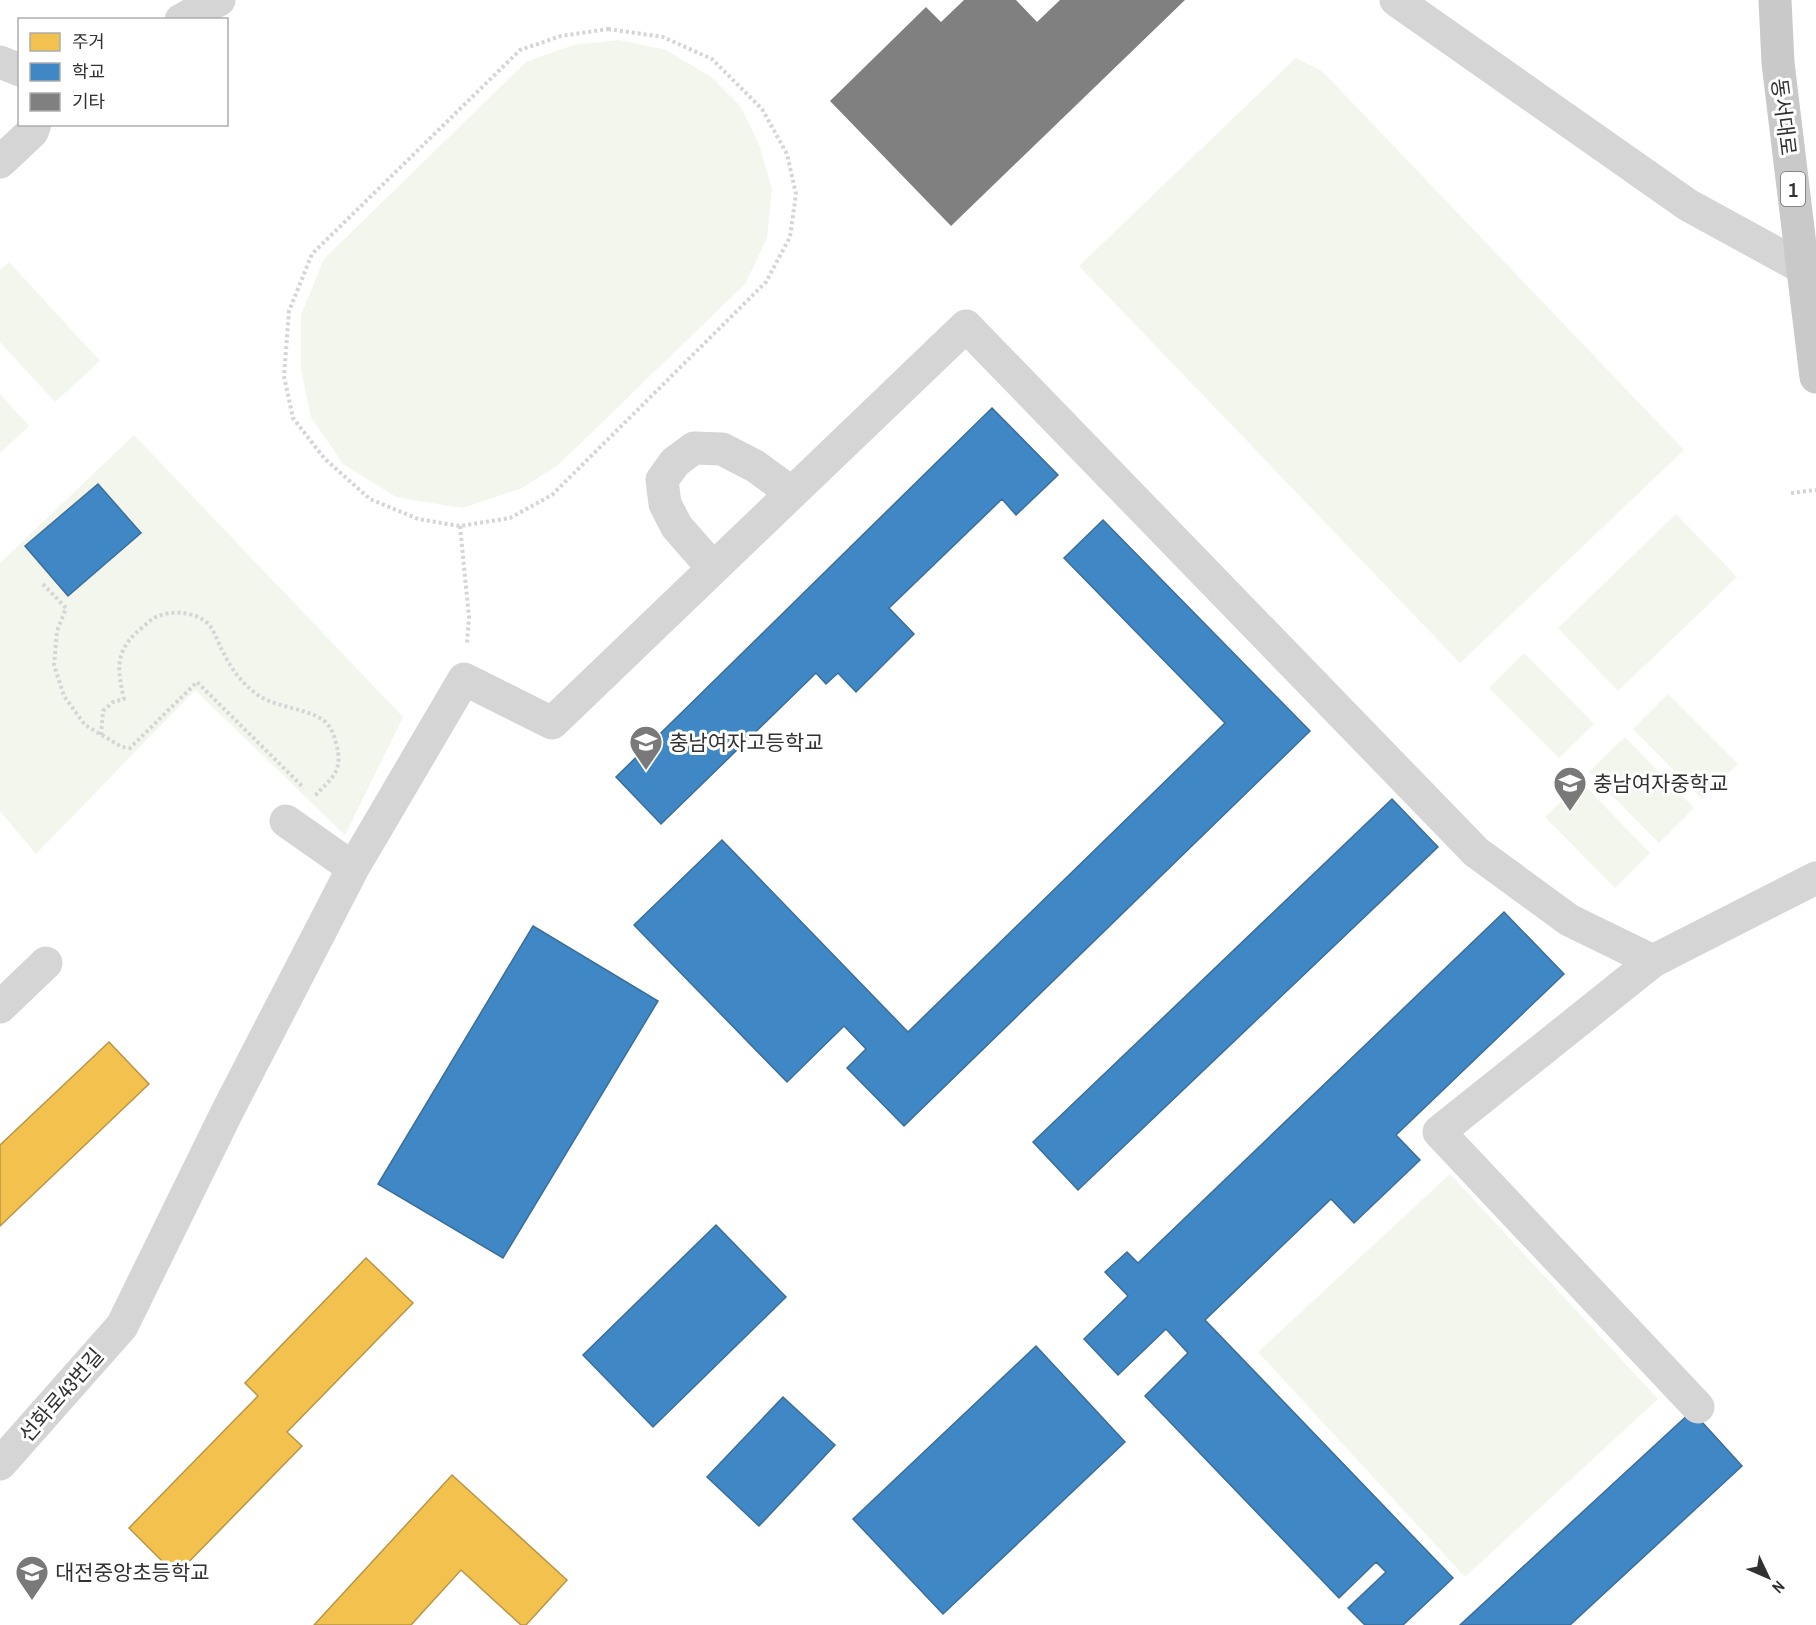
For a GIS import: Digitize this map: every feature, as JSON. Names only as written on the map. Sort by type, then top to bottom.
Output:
[{"type":"main road","name":"동서대로","points":[[1775,0],[1778,63],[1816,377]]},
{"type":"street","points":[[185,18],[219,0]]},
{"type":"street","points":[[1396,0],[1688,205],[1803,268]]},
{"type":"street","points":[[0,62],[18,69]]},
{"type":"street","points":[[0,162],[32,132],[34,126]]},
{"type":"street","points":[[464,679],[552,723],[966,327],[1476,852],[1569,920],[1653,961]]},
{"type":"street","points":[[713,568],[677,527],[665,504],[662,480],[675,462],[694,448],[722,449],[755,466],[792,493]]},
{"type":"street","name":"선화로43번길","points":[[0,1464],[122,1326],[228,1110],[353,868],[464,679]]},
{"type":"street","points":[[286,821],[353,868]]},
{"type":"street","points":[[1698,1407],[1439,1132],[1653,961],[1816,878]]},
{"type":"street","points":[[0,1007],[46,963]]},
{"type":"path","points":[[608,29],[663,38],[711,59],[762,109],[787,154],[796,194],[790,237],[766,282],[552,495],[510,518],[460,526],[418,519],[370,500],[324,458],[293,418],[284,376],[289,311],[312,254],[520,50],[561,36],[608,29]]},
{"type":"path","points":[[1791,493],[1816,490]]},
{"type":"path","points":[[460,526],[469,617],[464,679]]},
{"type":"path","points":[[43,584],[66,608],[57,631],[54,665],[64,696],[85,725],[122,747],[130,748],[196,682],[321,805]]},
{"type":"path","points":[[101,735],[100,723],[103,711],[113,702],[124,699],[118,669],[127,642],[152,619],[168,614],[182,613],[194,616],[209,625],[239,678],[257,694],[273,703],[323,720],[334,733],[338,749],[337,773],[314,798]]},
{"type":"shaded area","points":[[619,40],[666,50],[711,77],[741,107],[760,147],[772,189],[767,238],[745,284],[558,465],[522,488],[462,508],[396,497],[343,464],[311,417],[301,369],[301,315],[324,259],[526,62],[573,45]]},
{"type":"shaded area","points":[[1296,58],[1322,71],[1684,450],[1460,663],[1079,266]]},
{"type":"shaded area","points":[[9,262],[100,361],[55,402],[0,342],[0,270]]},
{"type":"shaded area","points":[[0,394],[29,426],[0,453]]},
{"type":"shaded area","points":[[134,435],[403,717],[345,835],[195,690],[36,854],[0,811],[0,563]]},
{"type":"shaded area","points":[[1676,514],[1737,577],[1618,691],[1558,628]]},
{"type":"shaded area","points":[[1524,653],[1594,724],[1559,758],[1489,688]]},
{"type":"shaded area","points":[[1668,694],[1738,764],[1702,799],[1633,729]]},
{"type":"shaded area","points":[[1625,737],[1694,808],[1659,843],[1589,772]]},
{"type":"shaded area","points":[[1581,782],[1650,853],[1615,888],[1545,817]]},
{"type":"shaded area","points":[[1450,1174],[1658,1399],[1465,1577],[1258,1352]]},
{"type":"building: 주거","points":[[109,1042],[149,1084],[0,1226],[0,1145]]},
{"type":"building: 주거","points":[[366,1258],[413,1303],[287,1432],[302,1446],[176,1575],[129,1528],[258,1396],[245,1383]]},
{"type":"building: 주거","points":[[452,1475],[567,1580],[526,1625],[521,1625],[461,1570],[411,1625],[314,1625]]},
{"type":"building: 학교","points":[[992,408],[1058,475],[1016,515],[1002,499],[889,608],[914,634],[856,692],[838,673],[826,684],[816,673],[661,824],[616,777]]},
{"type":"building: 학교","points":[[98,484],[141,533],[68,596],[25,546]]},
{"type":"building: 학교","points":[[1103,520],[1310,731],[904,1126],[847,1068],[866,1049],[844,1026],[787,1082],[634,925],[722,840],[908,1032],[1225,723],[1064,558]]},
{"type":"building: 학교","points":[[1392,799],[1438,847],[1078,1190],[1033,1142]]},
{"type":"building: 학교","points":[[1504,912],[1564,974],[1396,1135],[1420,1160],[1354,1223],[1331,1199],[1205,1320],[1453,1578],[1403,1625],[1365,1625],[1348,1608],[1386,1572],[1376,1562],[1339,1598],[1145,1396],[1188,1353],[1166,1329],[1118,1375],[1084,1339],[1128,1296],[1105,1272],[1127,1252],[1138,1263]]},
{"type":"building: 학교","points":[[533,926],[658,1001],[503,1258],[378,1184]]},
{"type":"building: 학교","points":[[716,1225],[786,1297],[653,1427],[583,1355]]},
{"type":"building: 학교","points":[[1036,1346],[1125,1442],[943,1614],[853,1519]]},
{"type":"building: 학교","points":[[783,1397],[835,1445],[759,1526],[707,1477]]},
{"type":"building: 학교","points":[[1692,1411],[1742,1466],[1570,1625],[1460,1625]]},
{"type":"building: 기타","points":[[964,0],[1016,0],[1037,22],[1060,0],[1185,0],[951,226],[830,101],[926,7],[941,22]]},
{"type":"place","name":"충남여자고등학교","points":[[646,771]]},
{"type":"place","name":"충남여자중학교","points":[[1570,812]]},
{"type":"place","name":"대전중앙초등학교","points":[[32,1601]]}]
